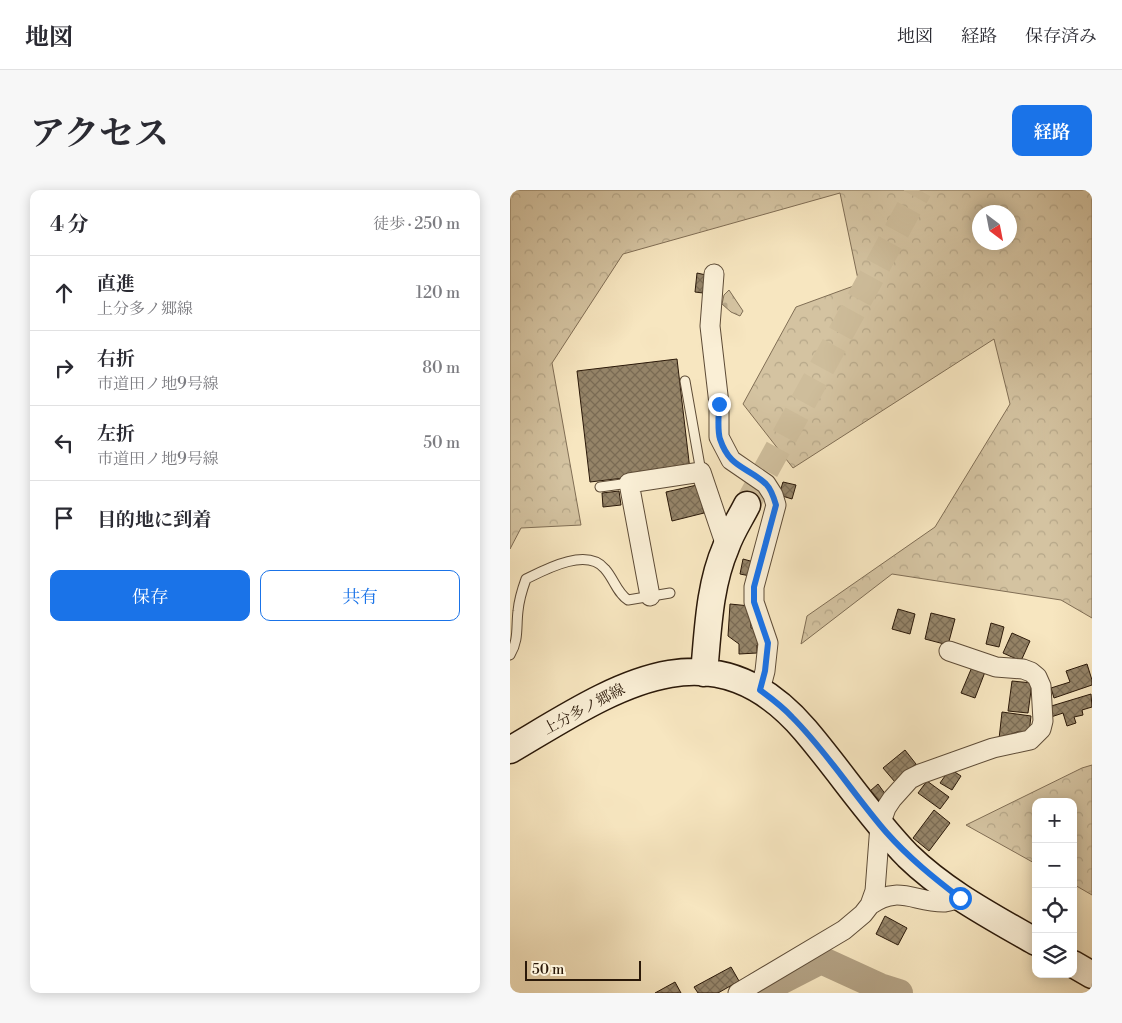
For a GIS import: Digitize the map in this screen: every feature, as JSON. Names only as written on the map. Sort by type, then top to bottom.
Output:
[{"type":"main road","points":[[704,673],[712,596],[726,546],[747,505]]},
{"type":"main road","name":"上分多ノ郷線","points":[[510,750],[596,700],[629,684],[671,673],[704,673],[725,676],[760,690],[791,715],[880,825],[919,866],[960,898],[1032,940]]},
{"type":"main road","points":[[1077,966],[1092,975]]},
{"type":"street","points":[[714,274],[710,326],[719,404],[720,437],[731,460],[766,484],[773,495],[776,505],[754,587],[754,602],[768,643],[765,671],[760,690]]},
{"type":"street","points":[[650,596],[629,483],[701,472],[726,546]]},
{"type":"street","points":[[870,905],[875,891],[880,825],[892,800],[910,779],[993,748],[1030,740],[1041,729],[1043,713],[1041,686],[1037,677],[1032,672],[1023,669],[996,667],[949,651]]},
{"type":"street","points":[[738,993],[844,930],[879,898],[899,894],[945,902],[960,898]]},
{"type":"lane","points":[[685,381],[701,472]]},
{"type":"lane","points":[[600,487],[629,483]]},
{"type":"lane","points":[[510,654],[515,647],[521,592],[526,579],[560,563],[582,559],[596,561],[605,568],[622,596],[628,600],[670,593]]},
{"type":"green space","points":[[510,190],[1092,190],[1092,618],[1061,600],[892,574],[801,644],[807,616],[935,527],[1010,404],[994,339],[793,468],[743,404],[796,307],[859,284],[840,193],[623,254],[552,363],[581,525],[521,528],[510,549]]},
{"type":"green space","points":[[729,290],[743,311],[740,316],[731,312],[722,304],[724,295]]},
{"type":"green space","points":[[1092,765],[1092,895],[1077,886],[1077,798],[1032,798],[1032,862],[966,825],[1082,768]]},
{"type":"building","points":[[697,273],[706,275],[703,293],[695,292]]},
{"type":"building","points":[[677,359],[690,470],[590,482],[577,371]]},
{"type":"building","points":[[783,482],[796,485],[792,499],[779,495]]},
{"type":"building","points":[[697,485],[704,513],[672,521],[666,492]]},
{"type":"building","points":[[619,491],[621,505],[603,507],[602,493]]},
{"type":"building","points":[[743,559],[754,562],[750,576],[740,574]]},
{"type":"building","points":[[730,604],[750,606],[751,628],[760,629],[760,645],[757,645],[757,653],[739,654],[739,644],[728,636]]},
{"type":"building","points":[[898,609],[915,614],[910,634],[892,629]]},
{"type":"building","points":[[931,613],[955,619],[948,645],[925,639]]},
{"type":"building","points":[[991,623],[1004,627],[999,647],[986,644]]},
{"type":"building","points":[[1012,633],[1030,641],[1021,661],[1003,653]]},
{"type":"building","points":[[1087,664],[1092,685],[1054,698],[1051,688],[1070,682],[1066,671]]},
{"type":"building","points":[[972,667],[985,672],[975,698],[961,693]]},
{"type":"building","points":[[1012,681],[1032,683],[1028,713],[1008,711]]},
{"type":"building","points":[[1091,694],[1092,707],[1082,710],[1083,715],[1074,717],[1076,723],[1067,726],[1063,713],[1051,717],[1048,707]]},
{"type":"building","points":[[1002,712],[1031,716],[1029,733],[1017,732],[999,739]]},
{"type":"building","points":[[905,750],[916,764],[895,782],[883,768]]},
{"type":"building","points":[[950,769],[961,776],[952,790],[940,783]]},
{"type":"building","points":[[927,781],[949,797],[940,809],[918,793]]},
{"type":"building","points":[[878,784],[886,795],[878,802],[870,791]]},
{"type":"building","points":[[934,810],[950,823],[929,851],[913,838]]},
{"type":"building","points":[[885,916],[907,928],[898,945],[876,934]]},
{"type":"building","points":[[731,967],[739,981],[718,993],[698,993],[694,987]]},
{"type":"building","points":[[675,982],[681,993],[655,993]]},
{"type":"waterway","points":[[757,993],[821,960],[880,987],[899,993]]},
{"type":"tunnel","points":[[747,505],[919,190]]},
{"type":"route","points":[[719,404],[720,437],[725,450],[731,460],[766,484],[773,495],[776,505],[754,587],[754,602],[768,643],[765,671],[760,690],[791,715],[880,825],[907,854],[919,866],[960,898]]}]
